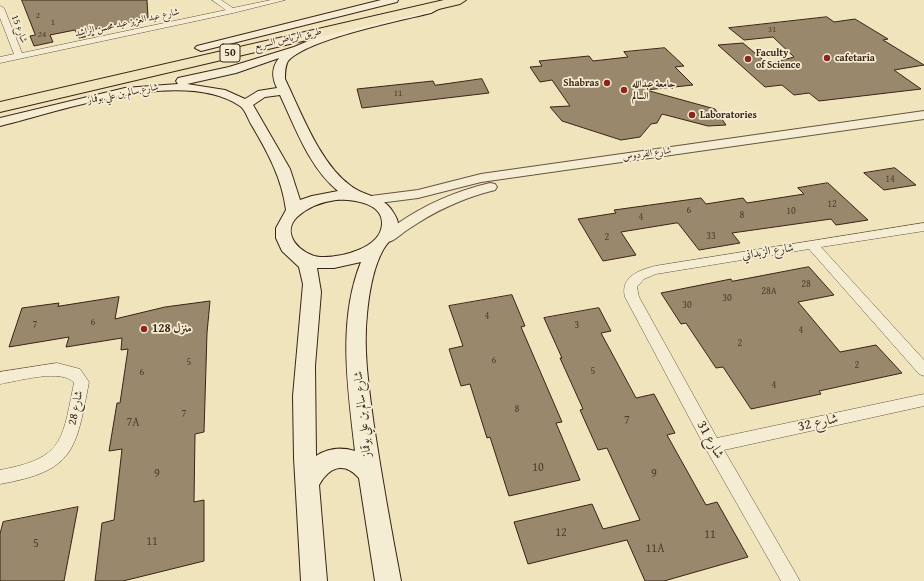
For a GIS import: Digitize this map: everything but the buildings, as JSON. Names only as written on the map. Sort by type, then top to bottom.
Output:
[{"type":"highway","name":"طريق الرياض السريع","points":[[0,96],[201,48],[419,0]]},
{"type":"highway","name":"طريق الرياض السريع","points":[[0,107],[460,0]]},
{"type":"highway","points":[[0,114],[127,82],[171,67]]},
{"type":"main road","points":[[201,48],[393,0]]},
{"type":"main road","points":[[162,86],[232,70],[337,35],[428,11],[443,4]]},
{"type":"main road","points":[[295,49],[283,59],[279,69],[279,79],[316,158],[331,178],[344,190],[385,210],[389,216],[389,231],[380,244],[358,257],[338,262],[317,261],[300,256]]},
{"type":"main road","name":"شارع سالم بن علي بوقماز","points":[[0,122],[113,94],[162,86],[185,86],[222,92],[237,97],[246,104]]},
{"type":"main road","points":[[285,91],[262,94],[246,104],[285,173],[293,199],[294,212]]},
{"type":"main road","points":[[314,581],[303,419],[306,335],[311,300],[311,281],[308,268],[300,256],[286,244],[283,234],[285,223],[294,212],[302,206],[322,198],[344,195],[363,198]]},
{"type":"main road","name":"شارع سالم بن علي بوقماز","points":[[380,244],[365,273],[358,317],[357,372],[369,473],[388,581]]},
{"type":"main road","points":[[307,484],[315,470],[329,460],[345,458],[359,462],[369,473]]},
{"type":"street","points":[[216,0],[233,11]]},
{"type":"street","name":"شارع عبد العزيز عبد محسن الراشد","points":[[0,60],[281,0]]},
{"type":"street","name":"شارع 15","points":[[0,8],[19,56]]},
{"type":"street","name":"شارع الفردوس","points":[[363,198],[418,194],[480,178],[924,115]]},
{"type":"street","name":"شارع الفردوس","points":[[380,244],[431,208],[452,197],[480,189],[924,125]]},
{"type":"street","name":"شارع الزبداني","points":[[632,298],[630,288],[634,279],[649,271],[924,227]]},
{"type":"street","points":[[812,245],[924,370]]},
{"type":"street","name":"شارع 31","points":[[632,298],[713,446],[791,581]]},
{"type":"street","name":"شارع 28","points":[[0,378],[57,369],[75,373],[82,382],[69,439],[62,452],[54,460],[44,466],[0,478]]},
{"type":"street","name":"شارع 32","points":[[713,446],[924,400]]},
{"type":"place","name":"cafetaria","points":[[827,58]]},
{"type":"place","name":"Faculty of Science","points":[[748,59]]},
{"type":"place","name":"Shabras","points":[[607,83]]},
{"type":"place","name":"جامعة عبدالله السالم","points":[[624,90]]},
{"type":"place","name":"Laboratories","points":[[692,115]]},
{"type":"place","name":"منزل 128","points":[[144,329]]}]
